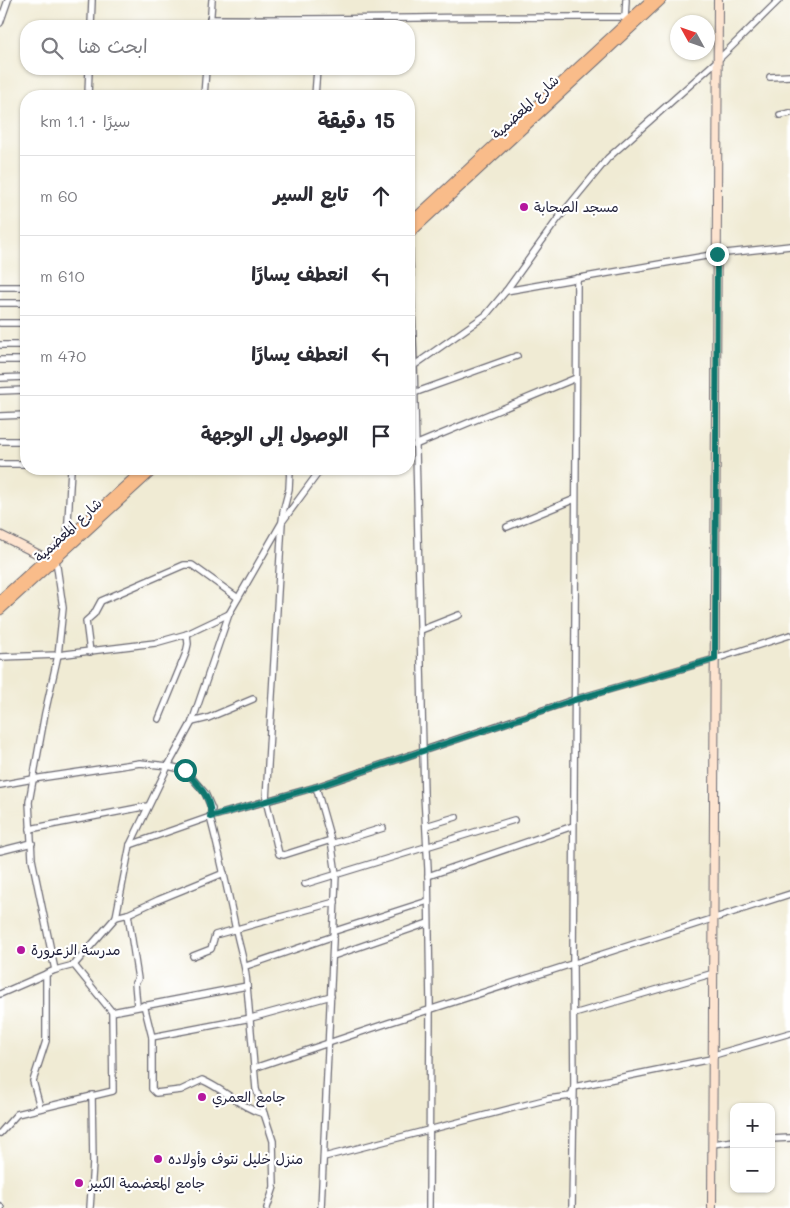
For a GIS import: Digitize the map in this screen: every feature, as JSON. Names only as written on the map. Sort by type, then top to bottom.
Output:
[{"type":"main road","name":"شارع المعضمية","points":[[415,222],[651,0]]},
{"type":"main road","name":"شارع المعضمية","points":[[630,20],[661,0]]},
{"type":"main road","points":[[712,1208],[715,918],[718,0]]},
{"type":"main road","name":"شارع المعضمية","points":[[0,600],[137,475]]},
{"type":"main road","name":"شارع المعضمية","points":[[0,610],[148,475]]},
{"type":"main road","points":[[0,535],[46,558]]},
{"type":"street","points":[[0,23],[8,0]]},
{"type":"street","points":[[91,20],[92,0]]},
{"type":"street","points":[[212,0],[210,19],[238,20]]},
{"type":"street","points":[[392,20],[486,16],[630,20],[626,0]]},
{"type":"street","points":[[415,363],[486,315],[506,291],[557,220],[608,158],[718,60],[779,0]]},
{"type":"street","points":[[88,90],[89,75]]},
{"type":"street","points":[[204,90],[206,75]]},
{"type":"street","points":[[315,90],[317,75]]},
{"type":"street","points":[[770,78],[790,76]]},
{"type":"street","points":[[780,115],[790,113]]},
{"type":"street","points":[[506,291],[717,254],[790,246]]},
{"type":"street","points":[[572,1208],[577,278]]},
{"type":"street","points":[[0,287],[20,287]]},
{"type":"street","points":[[0,303],[20,303]]},
{"type":"street","points":[[0,322],[20,323]]},
{"type":"street","points":[[0,345],[20,345]]},
{"type":"street","points":[[415,393],[517,356]]},
{"type":"street","points":[[0,360],[20,360]]},
{"type":"street","points":[[0,378],[20,377]]},
{"type":"street","points":[[429,1208],[430,1010],[428,876],[415,445],[576,378]]},
{"type":"street","points":[[0,391],[20,390]]},
{"type":"street","points":[[0,416],[20,416]]},
{"type":"street","points":[[0,441],[20,441]]},
{"type":"street","points":[[0,464],[20,464]]},
{"type":"street","points":[[67,539],[71,475]]},
{"type":"street","points":[[289,475],[282,522],[266,800],[279,854],[284,855],[384,828]]},
{"type":"street","points":[[116,918],[130,845],[168,766],[192,722],[229,614],[282,522],[317,475]]},
{"type":"street","points":[[507,528],[575,498]]},
{"type":"street","points":[[55,970],[32,859],[30,802],[32,779],[58,655],[63,608],[56,560]]},
{"type":"street","points":[[90,652],[86,621],[94,614],[101,601],[184,565],[192,565],[238,598]]},
{"type":"street","points":[[0,657],[58,655],[155,643],[187,634],[229,614]]},
{"type":"street","points":[[421,630],[459,615]]},
{"type":"street","points":[[159,719],[186,653],[188,644],[187,634]]},
{"type":"street","points":[[130,845],[210,817],[316,787],[574,700],[790,635]]},
{"type":"street","points":[[192,722],[208,718],[253,699]]},
{"type":"street","points":[[0,786],[32,779],[140,763],[185,770],[205,793],[212,809],[210,817],[246,966],[256,1089],[273,1141],[274,1187],[266,1208]]},
{"type":"street","points":[[316,787],[331,842],[336,874],[335,934],[321,1208]]},
{"type":"street","points":[[30,829],[148,806]]},
{"type":"street","points":[[426,826],[456,817]]},
{"type":"street","points":[[305,884],[514,820]]},
{"type":"street","points":[[428,876],[573,826]]},
{"type":"street","points":[[0,851],[32,843]]},
{"type":"street","points":[[0,994],[55,970],[74,965],[116,918],[224,873]]},
{"type":"street","points":[[254,1068],[329,1042],[790,894]]},
{"type":"street","points":[[246,966],[428,901]]},
{"type":"street","points":[[193,956],[211,949],[215,936],[335,902]]},
{"type":"street","points":[[128,914],[138,978],[135,983],[140,1006],[152,1037],[153,1091],[156,1093],[181,1090],[202,1080],[253,1111],[264,1114]]},
{"type":"street","points":[[333,956],[428,923]]},
{"type":"street","points":[[0,1133],[16,1114],[113,1091],[112,1012],[74,965]]},
{"type":"street","points":[[574,1014],[714,973]]},
{"type":"street","points":[[40,1107],[33,1081],[46,1041],[46,974]]},
{"type":"street","points":[[112,1012],[248,986]]},
{"type":"street","points":[[152,1037],[251,1018],[331,996]]},
{"type":"street","points":[[574,1087],[711,1059],[714,1055],[790,1033]]},
{"type":"street","points":[[324,1157],[548,1099],[571,1096],[574,1087]]},
{"type":"street","points":[[90,1208],[94,1163],[92,1095]]},
{"type":"street","points":[[775,1139],[790,1138]]},
{"type":"street","points":[[713,1144],[730,1142]]},
{"type":"place","name":"مسجد الصحابة","points":[[524,207]]},
{"type":"place","name":"مدرسة الزعرورة","points":[[21,950]]},
{"type":"place","name":"جامع العمري","points":[[202,1097]]},
{"type":"place","name":"منزل خليل نتوف وأولاده","points":[[158,1159]]},
{"type":"place","name":"جامع المعضمية الكبير","points":[[79,1183]]},
{"type":"route","points":[[185,770],[205,793],[212,809],[210,817],[316,787],[574,700],[715,659],[717,254]]}]
